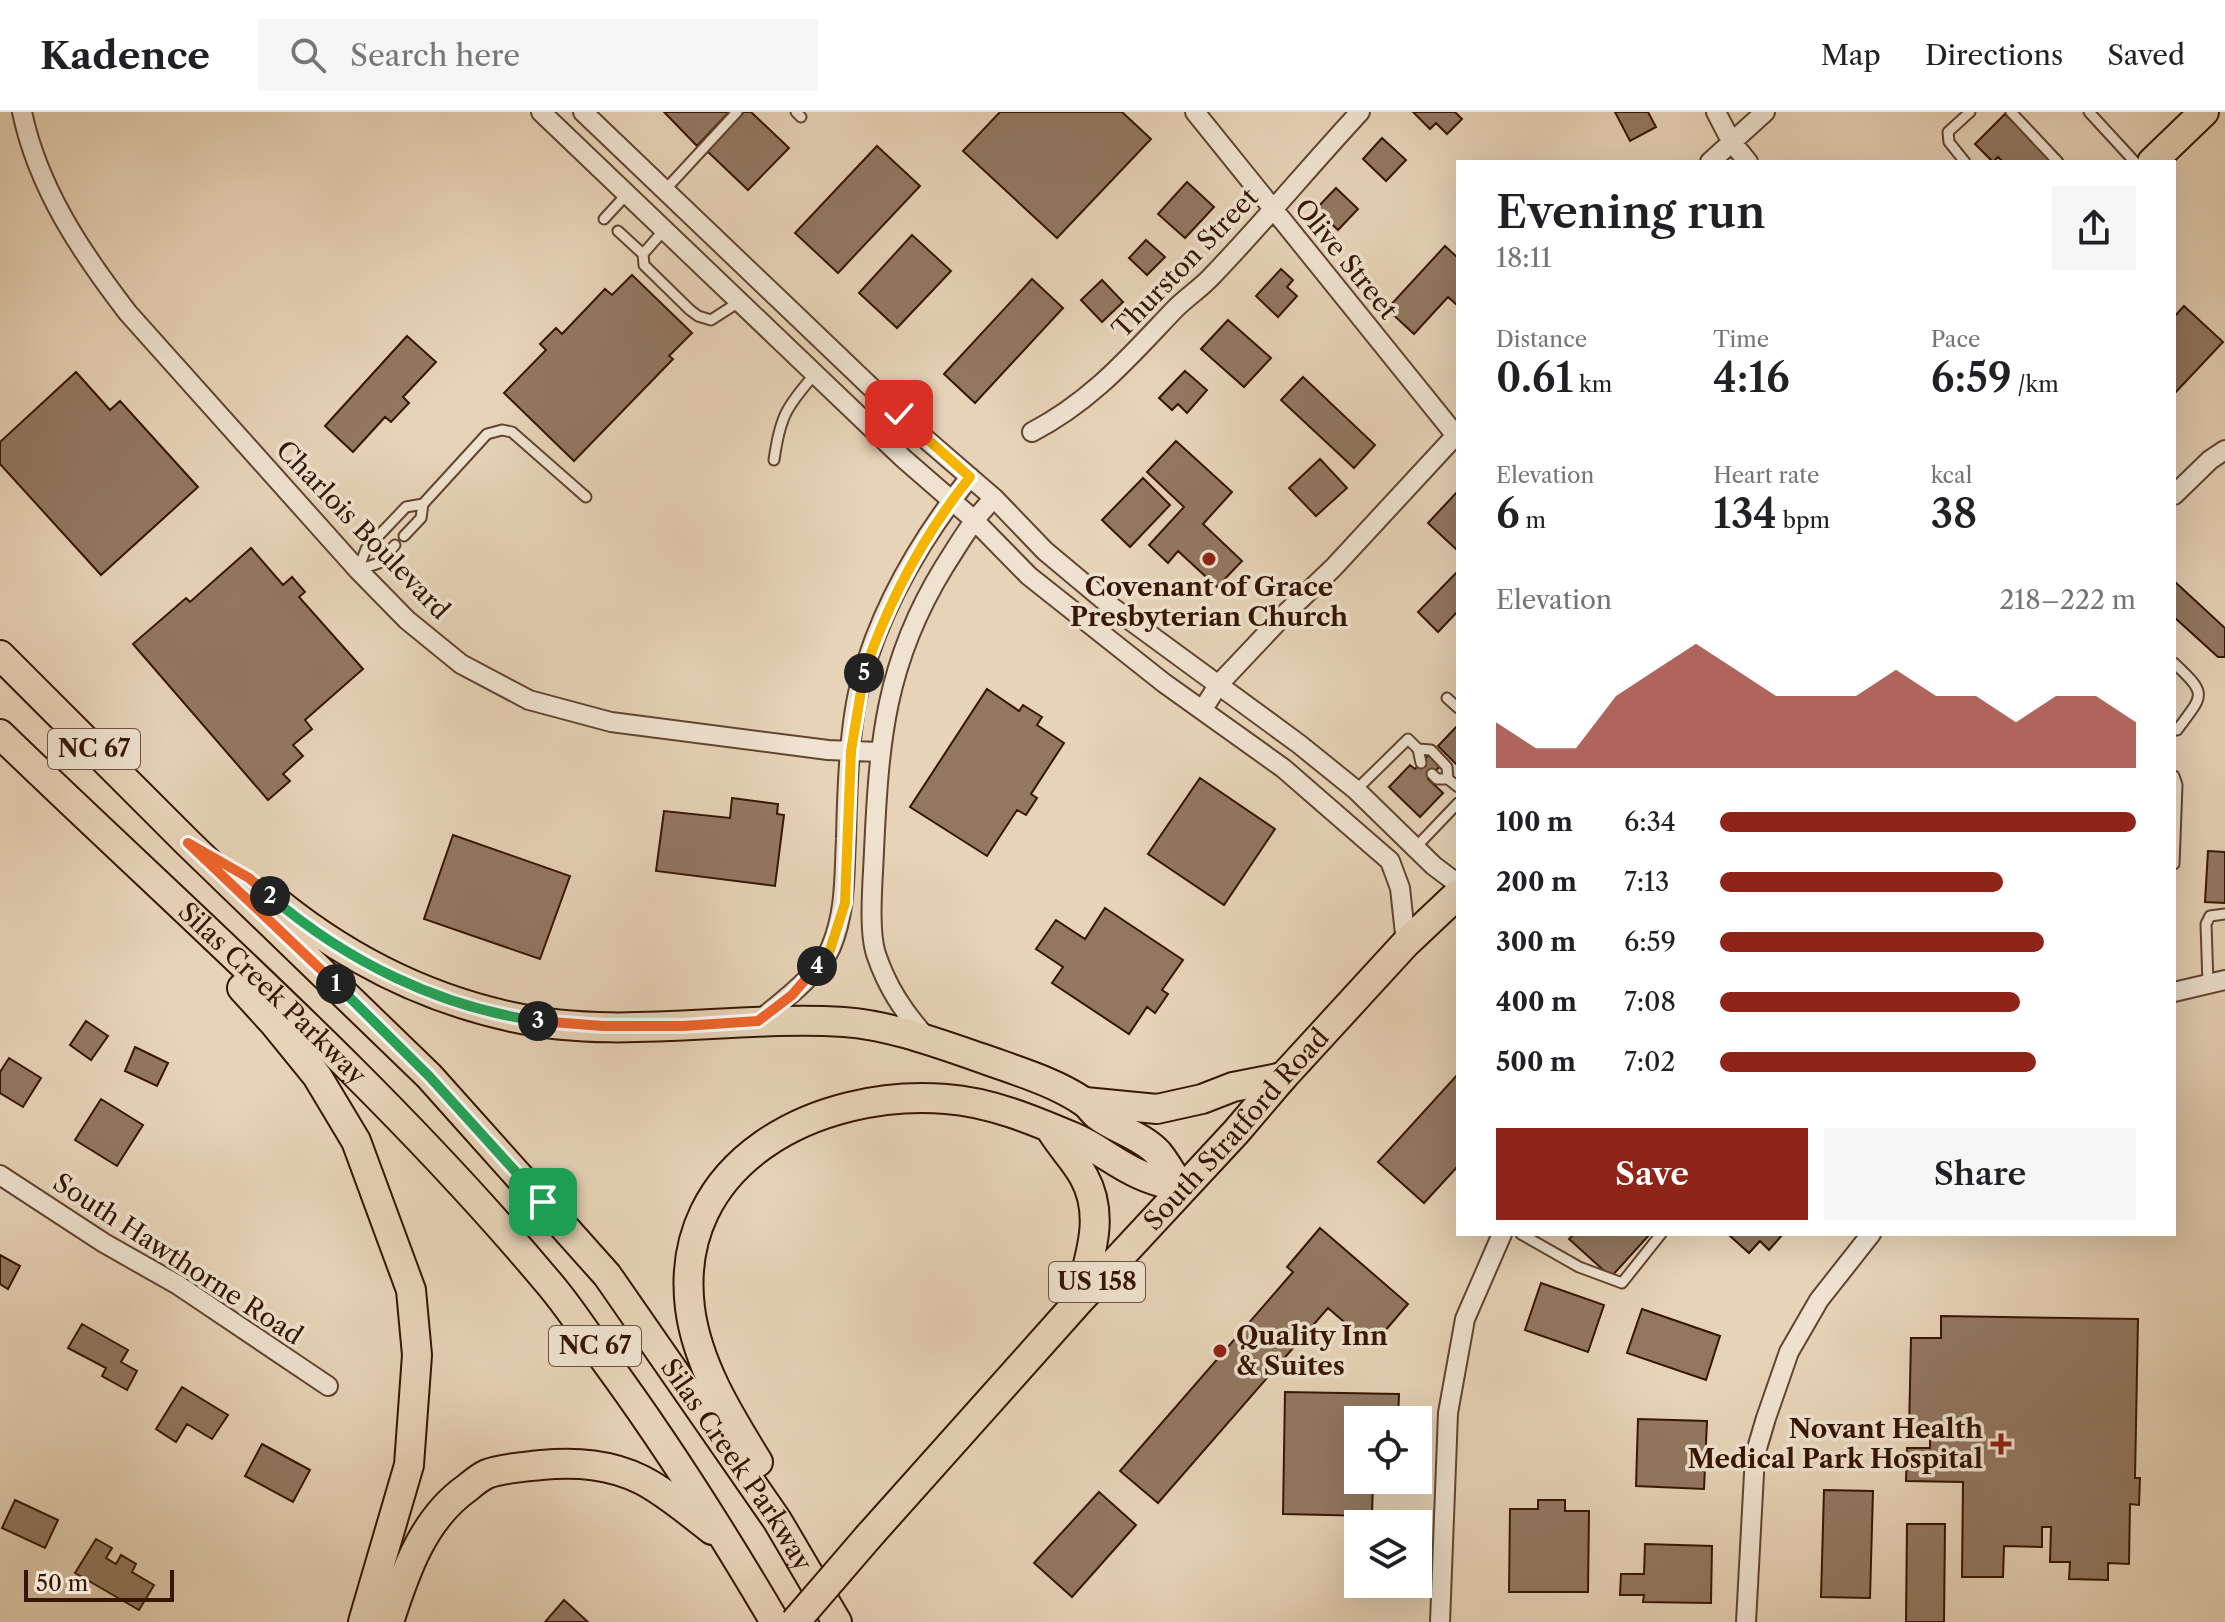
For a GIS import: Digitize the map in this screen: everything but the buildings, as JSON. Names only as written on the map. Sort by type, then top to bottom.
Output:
[{"type":"main road","points":[[2154,160],[2201,113]]},
{"type":"main road","name":"Silas Creek Parkway","points":[[0,655],[188,843],[429,1076],[607,1275],[777,1520],[837,1622]]},
{"type":"main road","name":"Silas Creek Parkway","points":[[0,734],[342,1058],[539,1271],[641,1408],[729,1543],[775,1622]]},
{"type":"main road","points":[[95,826],[112,861],[253,999],[317,1076],[356,1141],[411,1290],[417,1355],[409,1465],[363,1622]]},
{"type":"main road","points":[[188,843],[249,878],[297,919],[372,967],[416,987],[513,1018],[603,1026],[683,1026],[758,1021],[847,1022],[928,1039],[1038,1079],[1085,1102],[1157,1109],[1202,1099],[1233,1087],[1283,1077]]},
{"type":"main road","name":"South Stratford Road","points":[[795,1622],[1078,1302],[1406,943],[1456,896]]},
{"type":"main road","points":[[777,1520],[758,1462],[721,1399],[706,1365],[690,1308],[689,1281],[696,1235],[702,1218],[726,1179],[744,1159],[791,1127],[823,1114],[865,1103],[904,1098],[970,1102],[1019,1115],[1073,1137],[1141,1175],[1181,1189]]},
{"type":"main road","points":[[1085,1102],[1098,1116],[1157,1151],[1181,1189]]},
{"type":"main road","points":[[1051,1130],[1083,1175],[1095,1207],[1097,1224],[1078,1302]]},
{"type":"main road","points":[[389,1622],[417,1546],[437,1515],[486,1474],[573,1462],[608,1467],[643,1481],[729,1543]]},
{"type":"street","name":"Charlois Boulevard","points":[[22,112],[33,154],[52,199],[97,273],[128,313],[358,570],[407,620],[461,664],[529,700],[611,722],[879,752]]},
{"type":"street","points":[[541,112],[1040,585],[1164,683],[1283,768],[1390,861],[1400,888],[1406,943]]},
{"type":"street","points":[[583,112],[899,414],[994,498],[1045,551],[1101,597],[1299,744],[1356,790],[1434,866],[1456,882]]},
{"type":"street","name":"Olive Street","points":[[1195,112],[1456,434]]},
{"type":"street","name":"Thurston Street","points":[[1032,432],[1057,419],[1099,388],[1176,308],[1209,280],[1360,112]]},
{"type":"street","points":[[1716,112],[1731,141],[1746,160]]},
{"type":"street","points":[[1712,160],[1765,112]]},
{"type":"street","points":[[739,302],[763,284]]},
{"type":"street","points":[[878,434],[899,414]]},
{"type":"street","points":[[1203,709],[1219,684],[1456,436]]},
{"type":"street","points":[[2176,492],[2225,450]]},
{"type":"street","points":[[758,1021],[792,995],[830,950],[845,903],[851,751],[860,683],[884,618],[924,541],[970,477]]},
{"type":"street","points":[[928,1039],[901,1009],[875,952],[872,902],[879,752],[890,689],[923,601],[973,519],[994,498]]},
{"type":"street","points":[[884,618],[909,634]]},
{"type":"street","points":[[2176,992],[2216,982]]},
{"type":"street","name":"South Hawthorne Road","points":[[0,1175],[104,1243],[178,1285],[328,1386]]},
{"type":"street","points":[[1440,1622],[1448,1413],[1465,1319],[1501,1236]]},
{"type":"street","points":[[1746,1622],[1755,1455],[1766,1418],[1789,1352],[1819,1300],[1869,1236]]},
{"type":"lane","points":[[665,190],[737,112]]},
{"type":"lane","points":[[1963,160],[1949,142],[1948,132],[1970,112]]},
{"type":"lane","points":[[2011,112],[2056,160]]},
{"type":"lane","points":[[2089,112],[2133,160]]},
{"type":"lane","points":[[604,219],[627,194]]},
{"type":"lane","points":[[643,254],[664,230]]},
{"type":"lane","points":[[618,231],[643,254],[644,265],[698,316],[711,320],[739,302]]},
{"type":"lane","points":[[774,460],[779,425],[790,403],[815,374]]},
{"type":"lane","points":[[404,536],[421,518],[423,504],[487,434],[502,430],[512,432],[586,497]]},
{"type":"lane","points":[[358,570],[366,549],[406,507],[423,504]]},
{"type":"lane","points":[[358,570],[379,563],[395,545]]},
{"type":"lane","points":[[2176,665],[2196,684],[2199,692],[2199,702],[2177,730]]},
{"type":"lane","points":[[1447,698],[1456,706]]},
{"type":"lane","points":[[1356,790],[1408,739],[1418,749],[1421,763]]},
{"type":"lane","points":[[1418,749],[1431,750],[1447,767],[1448,779]]},
{"type":"lane","points":[[1432,774],[1456,785]]},
{"type":"lane","points":[[2176,787],[2176,816]]},
{"type":"lane","points":[[1416,847],[1456,805]]},
{"type":"lane","points":[[2216,982],[2206,924],[2210,916],[2225,914]]},
{"type":"lane","points":[[1525,1236],[1579,1267],[1622,1283],[1659,1236]]},
{"type":"place","name":"Covenant of Grace Presbyterian Church","points":[[1209,559]]},
{"type":"place","name":"Quality Inn & Suites","points":[[1220,1351]]},
{"type":"place","name":"Novant Health Medical Park Hospital","points":[[2001,1444]]},
{"type":"route","points":[[543,1202],[429,1076],[188,843],[249,878],[297,919],[372,967],[469,1006],[513,1018],[603,1026],[683,1026],[758,1021],[792,995],[830,950],[845,903],[851,751],[860,683],[879,628],[924,541],[970,477],[899,414]]}]
